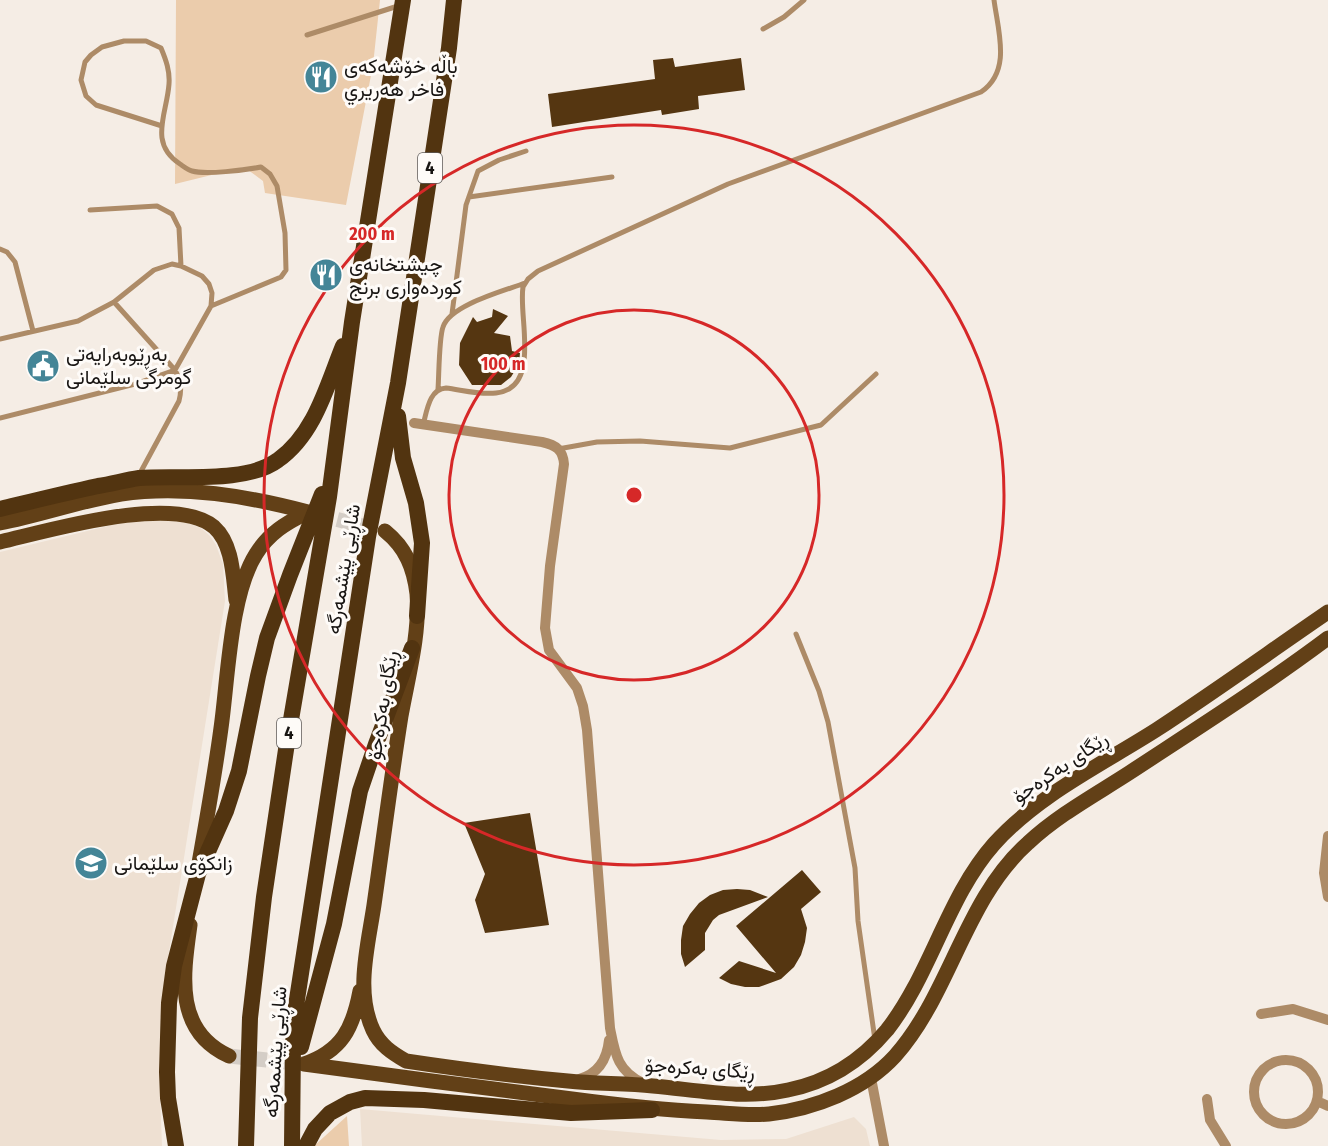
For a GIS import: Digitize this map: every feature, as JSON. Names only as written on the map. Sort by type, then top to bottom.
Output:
[{"type":"highway","name":"شاڕێی پێشمەرگە","points":[[292,1146],[293,1042],[296,1006],[368,537],[398,383],[449,48],[454,0]]},
{"type":"highway","name":"شاڕێی پێشمەرگە","points":[[246,1146],[250,1018],[264,897],[285,755],[324,532],[352,322],[403,2]]},
{"type":"highway","points":[[0,510],[138,478],[230,476],[254,471],[280,459],[295,445],[312,420],[352,322]]},
{"type":"highway","points":[[398,383],[400,442],[406,473],[416,503],[422,543],[417,616]]},
{"type":"highway","points":[[176,1146],[168,1098],[167,1072],[169,1003],[174,966],[198,874],[222,819],[239,771],[267,638],[332,467]]},
{"type":"highway","points":[[291,1125],[302,1042],[334,924],[360,791],[375,744],[412,648]]},
{"type":"highway","points":[[306,1146],[315,1129],[330,1113],[351,1102],[365,1098],[424,1100],[571,1113],[652,1110]]},
{"type":"main road","points":[[0,523],[118,495],[155,490],[229,495],[308,512],[275,530],[263,543],[249,568],[237,609],[222,727],[189,928],[186,971],[187,1006],[190,1018],[200,1035],[216,1049],[229,1056]]},
{"type":"main road","points":[[0,542],[117,516],[169,513],[195,518],[214,527],[225,544],[232,565],[237,609]]},
{"type":"main road","name":"ڕێگای بەکرەجۆ","points":[[385,531],[399,544],[409,560],[415,581],[417,616],[387,803],[363,976],[368,1015],[380,1042],[390,1052],[406,1061],[570,1081],[650,1085],[725,1093],[785,1091],[824,1079],[848,1067],[865,1054],[888,1028],[908,996],[970,879],[995,843],[1012,826],[1054,794],[1156,730],[1328,612]]},
{"type":"main road","points":[[363,976],[355,1017],[346,1034],[323,1056],[303,1064],[652,1110],[748,1115],[778,1113],[807,1107],[832,1098],[871,1078],[893,1057],[918,1024],[991,886],[1010,860],[1027,843],[1043,830],[1248,695],[1328,638]]},
{"type":"main road","points":[[865,1054],[871,1078]]},
{"type":"street","points":[[418,424],[542,442],[562,453],[564,465],[550,566],[545,628],[549,651],[571,678],[583,706],[587,730],[610,1028],[615,1055],[619,1064],[630,1076],[650,1085]]},
{"type":"street","points":[[1328,836],[1324,873],[1328,897]]},
{"type":"street","points":[[1261,1014],[1293,1009],[1328,1020]]},
{"type":"street","points":[[570,1081],[586,1077],[598,1070],[607,1053],[610,1028]]},
{"type":"street","points":[[1286,1059],[1299,1062],[1309,1069],[1316,1080],[1319,1093],[1317,1101],[1309,1116],[1298,1123],[1286,1125],[1273,1123],[1255,1105],[1253,1092],[1256,1079],[1263,1069],[1274,1062],[1286,1059]]},
{"type":"street","points":[[871,1078],[884,1146]]},
{"type":"street","points":[[1207,1099],[1210,1120],[1226,1146]]},
{"type":"street","points":[[1317,1101],[1328,1106]]},
{"type":"lane","points":[[763,29],[784,17],[804,0]]},
{"type":"lane","points":[[418,424],[433,394],[438,389],[495,394],[508,390],[515,384],[525,365],[522,292],[526,283],[538,271],[728,184],[987,88],[996,74],[1002,57],[994,0]]},
{"type":"lane","points":[[307,35],[403,2]]},
{"type":"lane","points":[[162,126],[96,105],[86,96],[81,80],[85,62],[91,55],[102,47],[124,41],[146,41],[161,48],[168,62],[170,83],[162,126],[161,142],[165,152],[191,171],[239,171],[261,167],[270,174],[276,186],[285,233],[286,270],[281,277],[211,306]]},
{"type":"lane","points":[[438,389],[443,327],[452,314],[466,205],[478,171],[499,159],[526,152]]},
{"type":"lane","points":[[469,196],[612,177]]},
{"type":"lane","points":[[90,210],[157,206],[172,214],[178,228],[181,266]]},
{"type":"lane","points":[[0,249],[7,252],[15,262],[33,331]]},
{"type":"lane","points":[[0,339],[78,321],[114,302],[154,270],[172,264],[202,276],[209,284],[212,293],[211,306],[175,370],[135,384],[0,418]]},
{"type":"lane","points":[[452,314],[526,283]]},
{"type":"lane","points":[[114,302],[175,370],[180,380],[179,401],[138,478]]},
{"type":"lane","points":[[558,449],[597,442],[640,441],[730,448],[821,426],[876,374]]},
{"type":"lane","points":[[796,634],[819,691],[828,722],[855,868],[858,921],[876,1042]]},
{"type":"shaded area","points":[[176,0],[380,0],[373,65],[346,205],[265,193],[263,181],[244,167],[175,184]]},
{"type":"shaded area","name":"زانکۆی سلێمانی","points":[[180,520],[201,528],[216,545],[223,564],[225,601],[164,983],[159,1066],[162,1146],[0,1146],[0,552],[112,525],[135,521]]},
{"type":"shaded area","points":[[360,1109],[721,1140],[786,1139],[854,1117],[866,1129],[870,1146],[362,1146]]},
{"type":"shaded area","points":[[347,1116],[349,1146],[314,1146]]},
{"type":"building","points":[[673,58],[675,67],[741,58],[745,90],[698,96],[699,109],[662,115],[661,110],[552,127],[548,94],[655,79],[653,60]]},
{"type":"building","points":[[493,309],[508,316],[494,333],[510,336],[512,351],[520,353],[519,364],[511,377],[501,385],[472,385],[459,365],[460,343],[473,317],[477,322],[492,317]]},
{"type":"building","points":[[530,813],[549,925],[485,933],[475,900],[485,874],[464,823]]},
{"type":"building","points":[[802,870],[821,892],[801,909],[807,928],[801,955],[794,967],[781,979],[759,987],[731,984],[719,978],[739,961],[776,973],[736,926]]},
{"type":"building","points":[[723,890],[750,890],[768,897],[719,915],[713,920],[705,933],[705,950],[685,967],[681,954],[681,940],[683,926],[690,914],[710,895]]},
{"type":"tunnel","points":[[315,514],[379,530]]},
{"type":"tunnel","points":[[229,1056],[304,1064]]},
{"type":"place","name":"باڵە خۆشەکەی فاخر هەريري","points":[[321,77]]},
{"type":"place","name":"چيشتخانەی کوردەواری برنج","points":[[326,275]]},
{"type":"place","name":"بەڕێوبەرایەتی گومرگی سلێمانی","points":[[43,366]]},
{"type":"place","name":"زانکۆی سلێمانی","points":[[91,863]]}]
